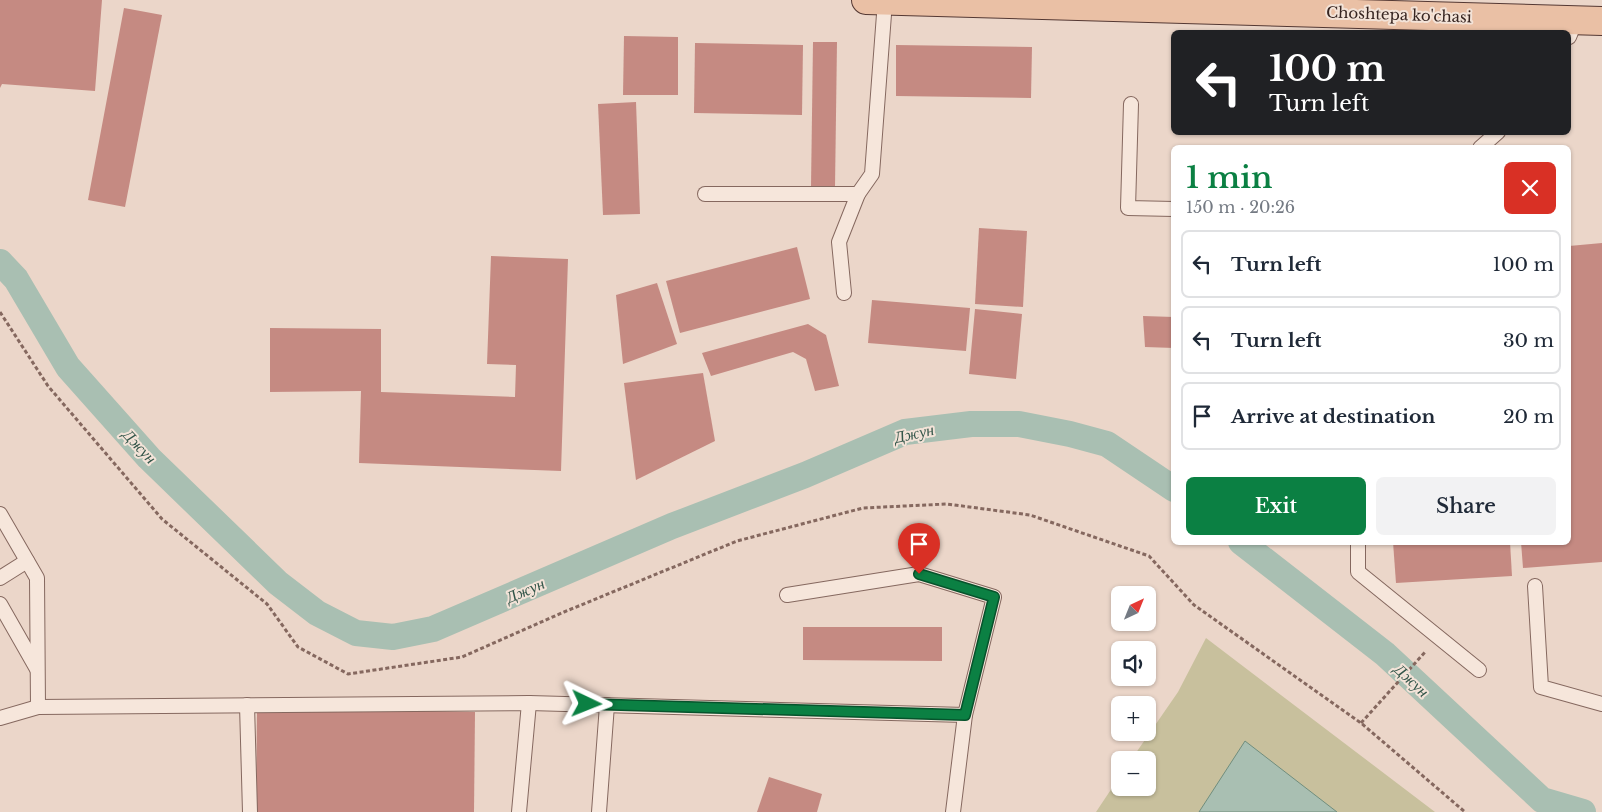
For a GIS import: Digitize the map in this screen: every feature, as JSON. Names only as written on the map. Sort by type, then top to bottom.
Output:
[{"type":"main road","name":"Choshtepa ko'chasi","points":[[875,0],[1582,26]]},
{"type":"lane","points":[[844,292],[839,242],[858,194],[872,174],[875,0]]},
{"type":"lane","points":[[1132,104],[1128,208],[1171,209]]},
{"type":"lane","points":[[1483,145],[1495,135]]},
{"type":"lane","points":[[705,194],[858,194]]},
{"type":"lane","points":[[0,514],[37,578],[38,707]]},
{"type":"lane","points":[[1358,545],[1358,572],[1479,670]]},
{"type":"lane","points":[[0,578],[27,561]]},
{"type":"lane","points":[[787,596],[919,574],[994,597],[965,715],[953,812]]},
{"type":"lane","points":[[1535,586],[1541,687],[1602,704]]},
{"type":"lane","points":[[0,604],[37,670]]},
{"type":"lane","points":[[0,718],[38,707],[529,703],[965,715]]},
{"type":"lane","points":[[519,812],[529,703]]},
{"type":"lane","points":[[247,705],[250,812]]},
{"type":"lane","points":[[601,811],[607,705]]},
{"type":"path","points":[[0,312],[48,386],[162,519],[267,604],[298,647],[348,674],[462,657],[564,612],[737,541],[863,508],[947,504],[1030,515],[1149,556],[1194,605],[1361,723],[1465,812]]},
{"type":"path","points":[[1361,723],[1429,648]]},
{"type":"shaded area","points":[[1206,638],[1435,812],[1096,812],[1111,790],[1111,796],[1156,796],[1156,751],[1137,751],[1144,741],[1156,741],[1156,724],[1178,692]]},
{"type":"shaded area","points":[[1245,741],[1337,812],[1199,812]]},
{"type":"building","points":[[0,0],[102,0],[95,91],[2,84],[0,88]]},
{"type":"building","points":[[124,8],[162,15],[125,207],[88,200]]},
{"type":"building","points":[[624,36],[678,37],[678,95],[623,95]]},
{"type":"building","points":[[813,42],[837,42],[835,187],[811,187]]},
{"type":"building","points":[[695,43],[803,45],[802,115],[694,113]]},
{"type":"building","points":[[896,45],[1032,47],[1031,98],[896,96]]},
{"type":"building","points":[[636,102],[640,214],[603,215],[598,104]]},
{"type":"building","points":[[979,228],[1027,231],[1023,307],[975,304]]},
{"type":"building","points":[[1602,243],[1602,562],[1523,568],[1521,545],[1571,545],[1571,246]]},
{"type":"building","points":[[797,247],[810,299],[680,333],[666,281]]},
{"type":"building","points":[[491,256],[568,259],[561,471],[359,463],[361,391],[270,392],[270,328],[381,329],[381,392],[515,397],[516,365],[487,364]]},
{"type":"building","points":[[657,283],[677,344],[623,364],[616,295]]},
{"type":"building","points":[[872,300],[970,308],[966,351],[868,343]]},
{"type":"building","points":[[975,309],[1022,314],[1016,379],[969,374]]},
{"type":"building","points":[[1143,316],[1171,317],[1171,348],[1145,347]]},
{"type":"building","points":[[808,324],[826,335],[839,386],[815,391],[806,359],[793,352],[711,376],[702,353]]},
{"type":"building","points":[[703,373],[715,441],[636,480],[624,383]]},
{"type":"building","points":[[1393,545],[1510,545],[1512,576],[1396,583]]},
{"type":"building","points":[[803,627],[942,627],[942,661],[803,660]]},
{"type":"building","points":[[257,708],[475,712],[474,812],[256,812]]},
{"type":"building","points":[[769,777],[822,794],[817,812],[757,812]]},
{"type":"waterway","name":"Джун","points":[[0,262],[16,279],[68,367],[149,458],[278,583],[317,613],[356,633],[393,637],[433,629],[672,526],[805,475],[905,432],[971,424],[1019,424],[1070,434],[1107,444],[1171,487]]},
{"type":"waterway","name":"Джун","points":[[1245,545],[1385,654],[1542,800],[1583,812]]},
{"type":"route","points":[[587,704],[965,715],[994,597],[919,574]]}]
